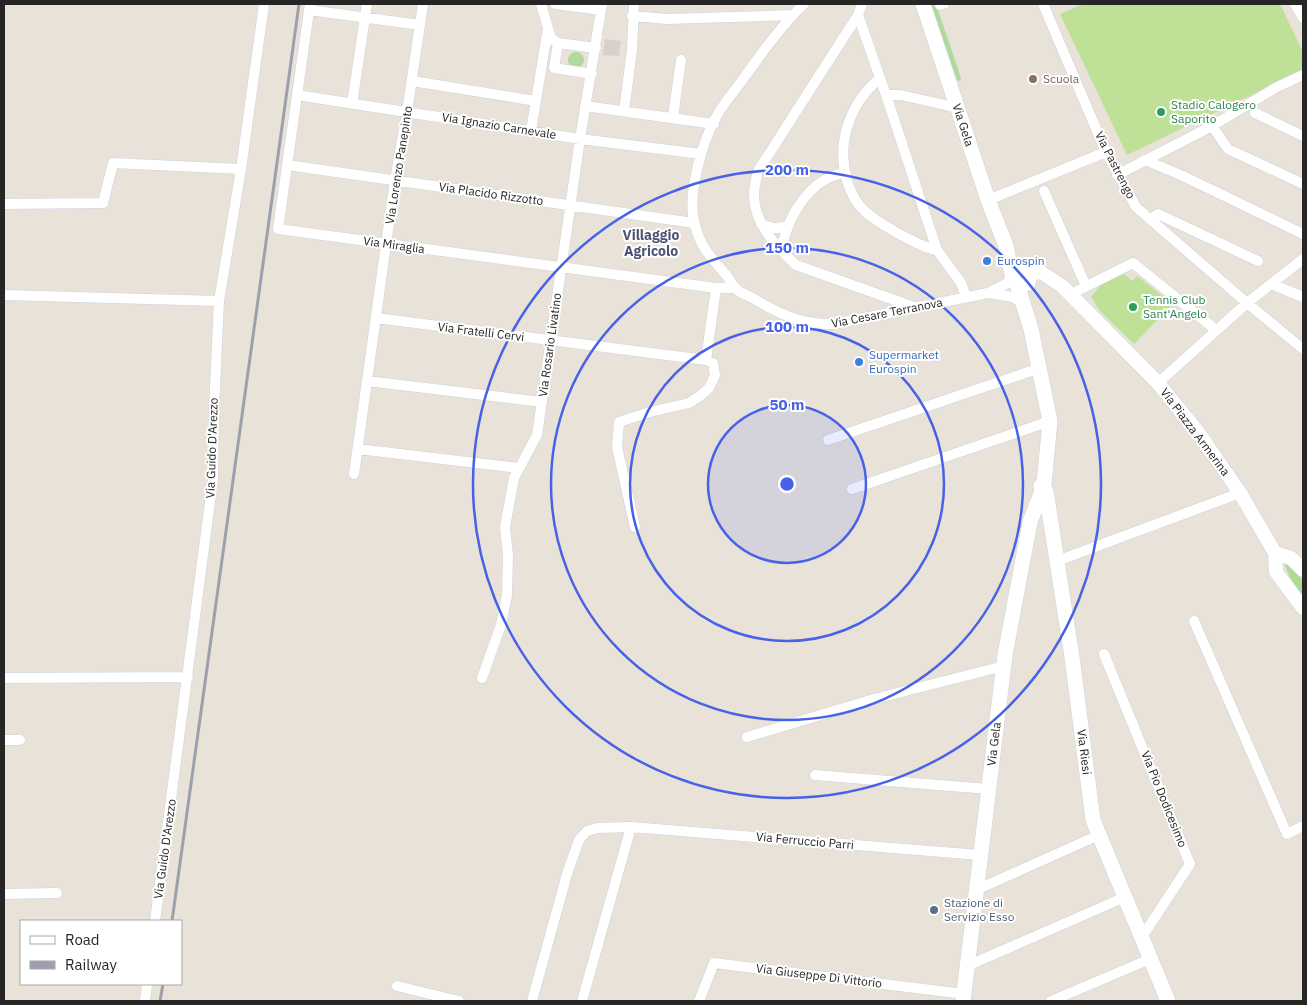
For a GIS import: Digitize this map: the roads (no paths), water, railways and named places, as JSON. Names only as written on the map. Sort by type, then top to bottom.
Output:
[{"type":"main road","name":"Via Gela","points":[[923,4],[988,200],[1006,246],[1022,278],[1025,306],[1050,421],[1044,488],[1030,522],[1004,666],[963,997]]},
{"type":"main road","name":"Via Riesi","points":[[1044,488],[1057,561],[1093,820],[1168,1001]]},
{"type":"street","name":"Via Guido D'Arezzo","points":[[155,920],[213,480],[219,301],[241,170],[264,4]]},
{"type":"street","points":[[352,104],[367,4]]},
{"type":"street","name":"Via Lorenzo Panepinto","points":[[354,474],[395,180],[423,4]]},
{"type":"street","points":[[541,4],[552,39],[558,43],[596,48]]},
{"type":"street","points":[[555,4],[602,7]]},
{"type":"street","points":[[624,111],[632,50],[634,4]]},
{"type":"street","name":"Via Cesare Terranova","points":[[804,4],[793,15],[719,113],[701,154],[694,188],[694,223],[699,239],[707,253],[736,288],[784,315],[802,322],[818,325],[834,324],[988,293]]},
{"type":"street","points":[[862,4],[858,15],[758,171],[754,194],[756,213],[761,224],[781,251],[796,265],[914,308]]},
{"type":"street","name":"Via Pastrengo","points":[[1043,4],[1106,152],[1136,207],[1303,349]]},
{"type":"street","points":[[1295,4],[1303,18]]},
{"type":"street","points":[[309,7],[364,18],[420,25]]},
{"type":"street","name":"Via Miraglia","points":[[309,7],[278,229],[716,288],[736,288]]},
{"type":"street","name":"Via Rosario Livatino","points":[[482,678],[501,625],[507,595],[508,556],[504,527],[514,478],[537,436],[570,204],[602,7]]},
{"type":"street","points":[[632,16],[668,19],[793,15]]},
{"type":"street","points":[[858,15],[937,250],[960,282],[966,298]]},
{"type":"street","points":[[531,131],[548,28]]},
{"type":"street","points":[[558,43],[554,68],[592,74]]},
{"type":"street","points":[[673,117],[680,60]]},
{"type":"street","points":[[1117,175],[1212,126],[1277,87],[1303,75]]},
{"type":"street","points":[[880,78],[869,87],[860,99],[848,122],[844,140],[845,172],[850,189],[857,203],[875,220],[927,249],[937,250]]},
{"type":"street","points":[[412,81],[536,101]]},
{"type":"street","points":[[886,94],[901,95],[958,108]]},
{"type":"street","name":"Via Ignazio Carnevale","points":[[297,95],[580,139],[701,154]]},
{"type":"street","points":[[585,106],[714,124]]},
{"type":"street","points":[[1255,113],[1303,136]]},
{"type":"street","points":[[1212,126],[1228,149],[1303,184]]},
{"type":"street","points":[[988,200],[1106,152]]},
{"type":"street","points":[[1145,160],[1183,176],[1303,234]]},
{"type":"street","points":[[4,204],[103,203],[113,163],[241,170]]},
{"type":"street","name":"Via Placido Rizzotto","points":[[287,165],[694,223]]},
{"type":"street","points":[[781,251],[787,226],[805,198],[814,188],[826,180],[845,172]]},
{"type":"street","points":[[1044,191],[1086,286]]},
{"type":"street","points":[[1151,219],[1158,214],[1258,261]]},
{"type":"street","points":[[761,224],[779,229],[787,226]]},
{"type":"street","points":[[1158,383],[1216,330],[1303,259]]},
{"type":"street","points":[[1071,294],[1133,263],[1216,330]]},
{"type":"street","points":[[988,293],[1022,278]]},
{"type":"street","name":"Via Piazza Armerina","points":[[1022,278],[1053,281],[1062,286],[1158,383],[1198,432],[1240,494],[1275,553],[1276,572],[1303,608]]},
{"type":"street","points":[[1271,284],[1303,297]]},
{"type":"street","points":[[635,527],[617,446],[619,422],[650,412],[689,403],[709,388],[715,375],[713,363],[706,360],[716,288]]},
{"type":"street","points":[[988,293],[1012,297],[1025,306]]},
{"type":"street","points":[[4,295],[219,301]]},
{"type":"street","name":"Via Fratelli Cervi","points":[[376,318],[706,360]]},
{"type":"street","points":[[828,440],[1040,368]]},
{"type":"street","points":[[367,380],[542,402]]},
{"type":"street","points":[[852,489],[1050,421]]},
{"type":"street","points":[[358,449],[519,468]]},
{"type":"street","points":[[1057,561],[1240,494]]},
{"type":"street","points":[[1275,553],[1291,558],[1303,570]]},
{"type":"street","points":[[1194,621],[1288,834],[1303,826]]},
{"type":"street","name":"Via Pio Dodicesimo","points":[[1104,654],[1190,864],[1142,937]]},
{"type":"street","points":[[747,737],[874,699],[1004,666]]},
{"type":"street","points":[[4,678],[188,677]]},
{"type":"street","points":[[4,740],[20,740]]},
{"type":"street","points":[[815,775],[988,789]]},
{"type":"street","points":[[582,1001],[631,827]]},
{"type":"street","name":"Via Ferruccio Parri","points":[[532,1001],[567,874],[580,840],[587,831],[598,828],[631,827],[980,855]]},
{"type":"street","points":[[976,890],[1099,835]]},
{"type":"street","points":[[4,894],[57,893]]},
{"type":"street","points":[[967,966],[1126,897]]},
{"type":"street","points":[[1051,1001],[1150,959]]},
{"type":"street","name":"Via Giuseppe Di Vittorio","points":[[699,1001],[714,963],[963,997]]},
{"type":"street","points":[[145,1001],[147,985]]},
{"type":"street","points":[[397,986],[459,1001]]},
{"type":"railway","points":[[172,920],[299,4]]},
{"type":"railway","points":[[160,1001],[163,985]]},
{"type":"place","name":"Scuola","points":[[1033,79]]},
{"type":"place","name":"Stadio Calogero Saporito","points":[[1161,112]]},
{"type":"place","name":"Eurospin","points":[[987,261]]},
{"type":"place","name":"Tennis Club Sant'Angelo","points":[[1133,307]]},
{"type":"place","name":"Supermarket Eurospin","points":[[859,362]]},
{"type":"place","name":"Stazione di Servizio Esso","points":[[934,910]]},
{"type":"district","name":"Villaggio Agricolo","points":[[651,244]]}]
